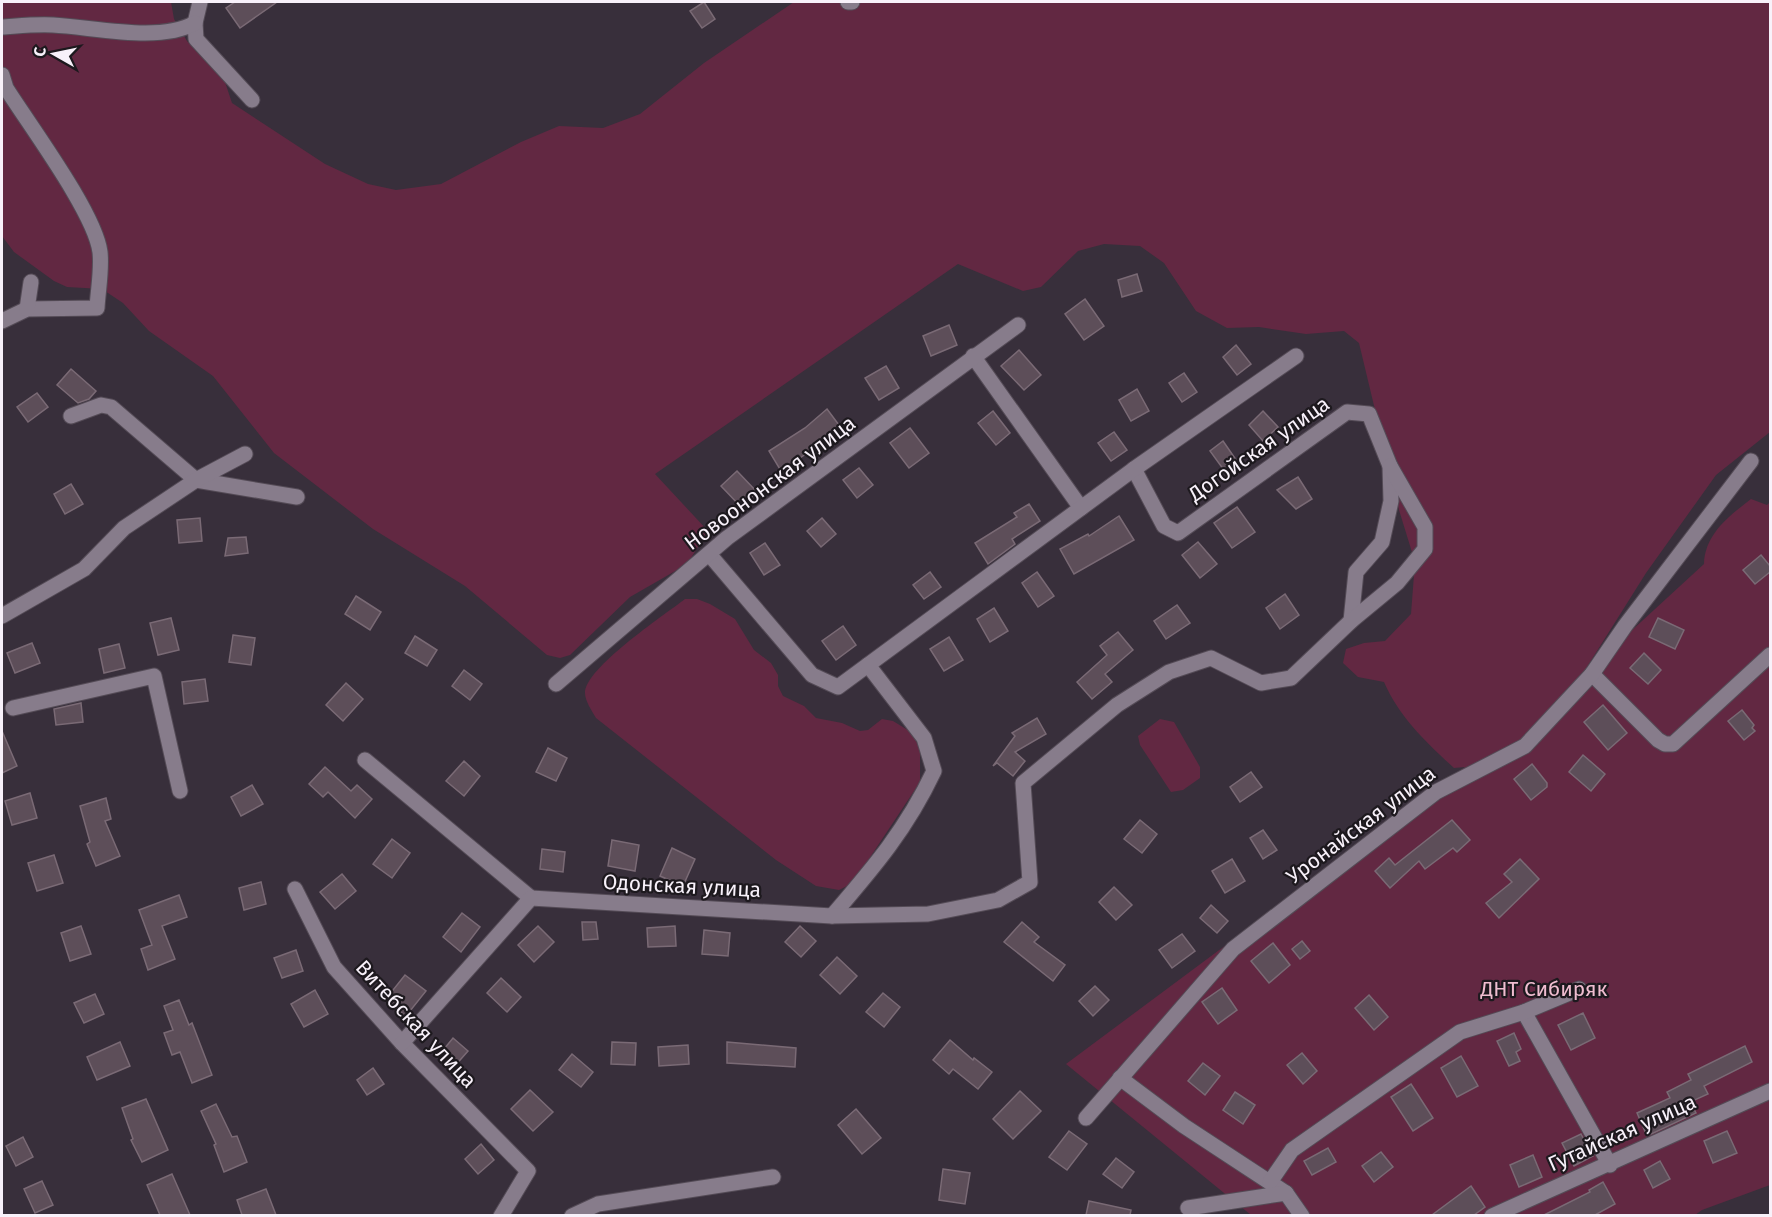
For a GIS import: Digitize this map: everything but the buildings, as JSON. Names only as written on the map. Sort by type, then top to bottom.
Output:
[{"type":"street","points":[[200,2],[195,23],[196,39],[252,100]]},
{"type":"street","points":[[2,27],[50,25],[158,33],[195,23]]},
{"type":"street","points":[[2,75],[6,88],[84,212],[97,239],[100,254],[98,308],[27,309],[2,321]]},
{"type":"street","points":[[27,309],[31,282]]},
{"type":"street","name":"Новоононская улица","points":[[556,684],[709,554],[973,356],[1018,326]]},
{"type":"street","points":[[973,356],[1081,508]]},
{"type":"street","points":[[709,554],[812,675],[838,687],[1134,469],[1296,356]]},
{"type":"street","points":[[71,416],[101,405],[111,407],[196,480],[297,496]]},
{"type":"street","name":"Догойская улица","points":[[1134,469],[1164,526],[1178,533],[1347,412],[1369,414],[1390,466],[1391,501],[1382,542],[1356,572],[1351,621]]},
{"type":"street","points":[[2,616],[84,569],[124,528],[196,480],[245,454]]},
{"type":"street","name":"Уронайская улица","points":[[1086,1118],[1233,949],[1436,792],[1524,746],[1592,674],[1625,626],[1751,461]]},
{"type":"street","points":[[1351,621],[1397,583],[1425,549],[1425,527],[1390,466]]},
{"type":"street","name":"Одонская улица","points":[[531,898],[831,916],[928,914],[998,900],[1029,882],[1023,783],[1117,705],[1169,672],[1211,658],[1261,683],[1291,678],[1351,621]]},
{"type":"street","points":[[1592,674],[1665,744],[1673,744],[1770,655]]},
{"type":"street","points":[[831,916],[890,847],[915,811],[934,771],[924,738],[868,665]]},
{"type":"street","points":[[13,708],[154,676],[180,791]]},
{"type":"street","points":[[365,760],[531,898],[402,1043]]},
{"type":"street","name":"Витебская улица","points":[[295,889],[334,967],[402,1043],[528,1171],[501,1215]]},
{"type":"street","points":[[1270,1182],[1292,1150],[1460,1032],[1524,1012],[1580,989]]},
{"type":"street","points":[[1524,1012],[1610,1165]]},
{"type":"street","points":[[1120,1078],[1184,1125],[1286,1193],[1302,1215]]},
{"type":"street","name":"Гутайская улица","points":[[1492,1215],[1610,1165],[1718,1112],[1770,1091]]},
{"type":"street","points":[[572,1215],[598,1204],[773,1178]]},
{"type":"street","points":[[1188,1208],[1286,1193]]},
{"type":"green space","name":"ДНТ Сибиряк","points":[[2,2],[171,2],[174,19],[187,41],[225,82],[232,103],[325,164],[368,184],[396,190],[441,184],[521,142],[559,126],[603,128],[640,114],[704,63],[794,2],[1770,2],[1770,432],[1716,475],[1646,573],[1580,678],[1704,564],[1709,544],[1727,519],[1751,499],[1767,505],[1770,502],[1770,1185],[1702,1210],[1695,1215],[1251,1215],[1066,1064],[1465,767],[1454,768],[1424,739],[1397,707],[1384,682],[1358,677],[1343,663],[1346,649],[1364,643],[1385,641],[1411,614],[1415,562],[1399,510],[1359,343],[1344,331],[1306,334],[1259,327],[1227,328],[1196,311],[1164,263],[1140,246],[1104,244],[1078,251],[1041,287],[1023,291],[958,264],[655,474],[708,531],[691,558],[677,570],[630,597],[570,655],[560,658],[547,655],[465,586],[373,529],[274,453],[213,376],[149,331],[123,303],[102,289],[67,287],[54,281],[14,252],[2,236]]},
{"type":"green space","points":[[685,599],[697,599],[710,604],[735,619],[754,650],[771,663],[778,675],[778,686],[783,696],[804,706],[816,718],[842,723],[860,731],[868,730],[882,719],[893,721],[911,732],[920,748],[920,782],[853,883],[839,890],[816,886],[776,860],[596,718],[587,703],[585,693],[588,682],[598,670],[627,643]]},
{"type":"green space","points":[[1160,719],[1174,722],[1200,767],[1200,778],[1183,790],[1171,792],[1140,745],[1138,736]]}]
